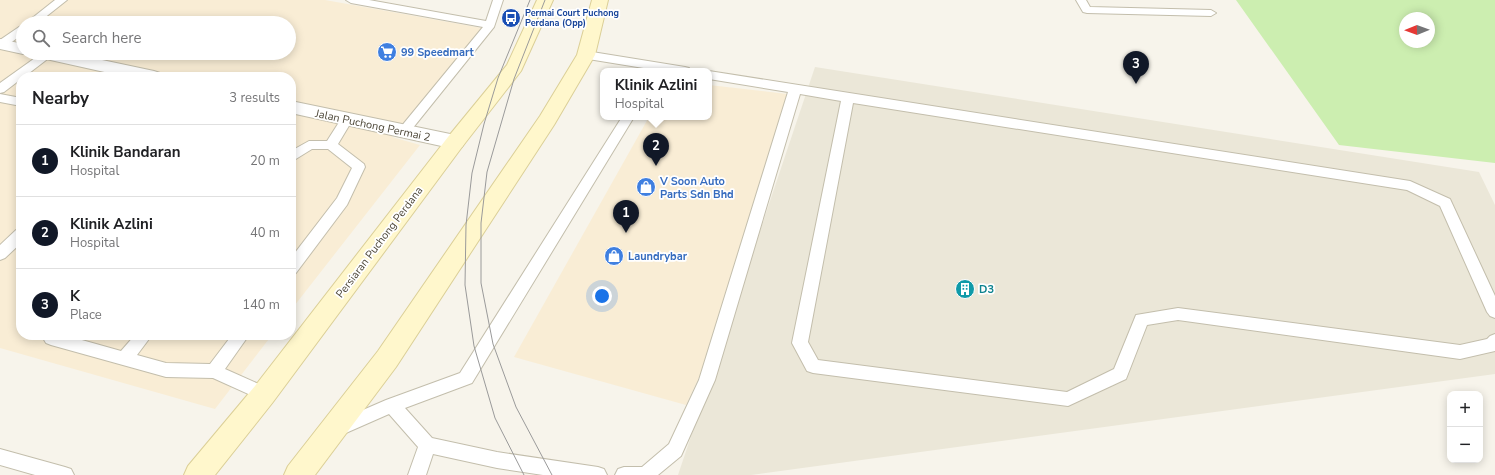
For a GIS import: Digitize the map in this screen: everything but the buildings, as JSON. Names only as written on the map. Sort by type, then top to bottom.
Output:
[{"type":"main road","name":"Persiaran Puchong Perdana","points":[[198,475],[264,394],[455,142],[515,67],[545,0]]},
{"type":"main road","points":[[298,475],[334,430],[396,346],[547,120],[586,55],[600,0]]},
{"type":"street","points":[[1,44],[16,47]]},
{"type":"street","points":[[73,60],[130,72]]},
{"type":"street","name":"Jalan Puchong Permai 2","points":[[296,108],[455,142]]},
{"type":"lane","points":[[40,16],[62,0]]},
{"type":"lane","points":[[351,0],[490,25]]},
{"type":"lane","points":[[404,131],[490,25],[498,0]]},
{"type":"lane","points":[[1081,0],[1087,10],[1211,13]]},
{"type":"lane","points":[[1,44],[16,34]]},
{"type":"lane","points":[[586,55],[653,68]]},
{"type":"lane","points":[[22,72],[37,60]]},
{"type":"lane","points":[[712,75],[1410,186],[1446,204],[1495,312]]},
{"type":"lane","points":[[0,89],[16,77]]},
{"type":"lane","points":[[624,475],[645,475],[675,450],[707,380],[795,89]]},
{"type":"lane","points":[[0,98],[16,101]]},
{"type":"lane","points":[[848,98],[800,343],[813,366],[1068,400],[1120,374],[1141,319],[1178,314],[1460,352],[1492,345],[1495,342]]},
{"type":"lane","points":[[331,145],[347,119]]},
{"type":"lane","points":[[334,430],[392,405],[466,378],[626,120]]},
{"type":"lane","points":[[296,154],[309,145],[331,145],[359,167],[342,201],[296,262]]},
{"type":"lane","points":[[0,254],[16,239]]},
{"type":"lane","points":[[57,340],[166,370],[214,370],[264,394]]},
{"type":"lane","points":[[124,359],[140,340]]},
{"type":"lane","points":[[214,370],[237,340]]},
{"type":"lane","points":[[392,405],[427,445],[497,460],[598,475]]},
{"type":"lane","points":[[417,475],[427,445]]},
{"type":"lane","points":[[0,457],[65,475]]},
{"type":"shaded area","points":[[0,0],[325,0],[482,28],[392,137],[420,145],[296,304],[296,72],[16,72],[16,340],[268,340],[215,409],[0,348]]},
{"type":"shaded area","points":[[815,67],[1479,172],[1495,205],[1495,374],[751,475],[678,475]]},
{"type":"shaded area","points":[[712,85],[787,94],[700,375],[686,405],[514,357],[647,120],[712,120]]},
{"type":"green space","points":[[1236,0],[1495,0],[1495,163],[1339,145]]},
{"type":"tram line","points":[[524,475],[495,418],[474,346],[465,285],[466,225],[472,173],[484,124],[498,78],[530,0]]},
{"type":"tram line","points":[[545,0],[514,79],[487,172],[481,223],[481,283],[493,344],[516,407],[552,475]]},
{"type":"place","name":"Permai Court Puchong Perdana (Opp)","points":[[511,18]]},
{"type":"place","name":"99 Speedmart","points":[[387,52]]},
{"type":"place","name":"K","points":[[1136,84]]},
{"type":"place","name":"Klinik Azlini","points":[[656,166]]},
{"type":"place","name":"V Soon Auto Parts Sdn Bhd","points":[[646,187]]},
{"type":"place","name":"Klinik Bandaran","points":[[626,233]]},
{"type":"place","name":"Laundrybar","points":[[614,256]]},
{"type":"place","name":"D3","points":[[965,289]]}]
